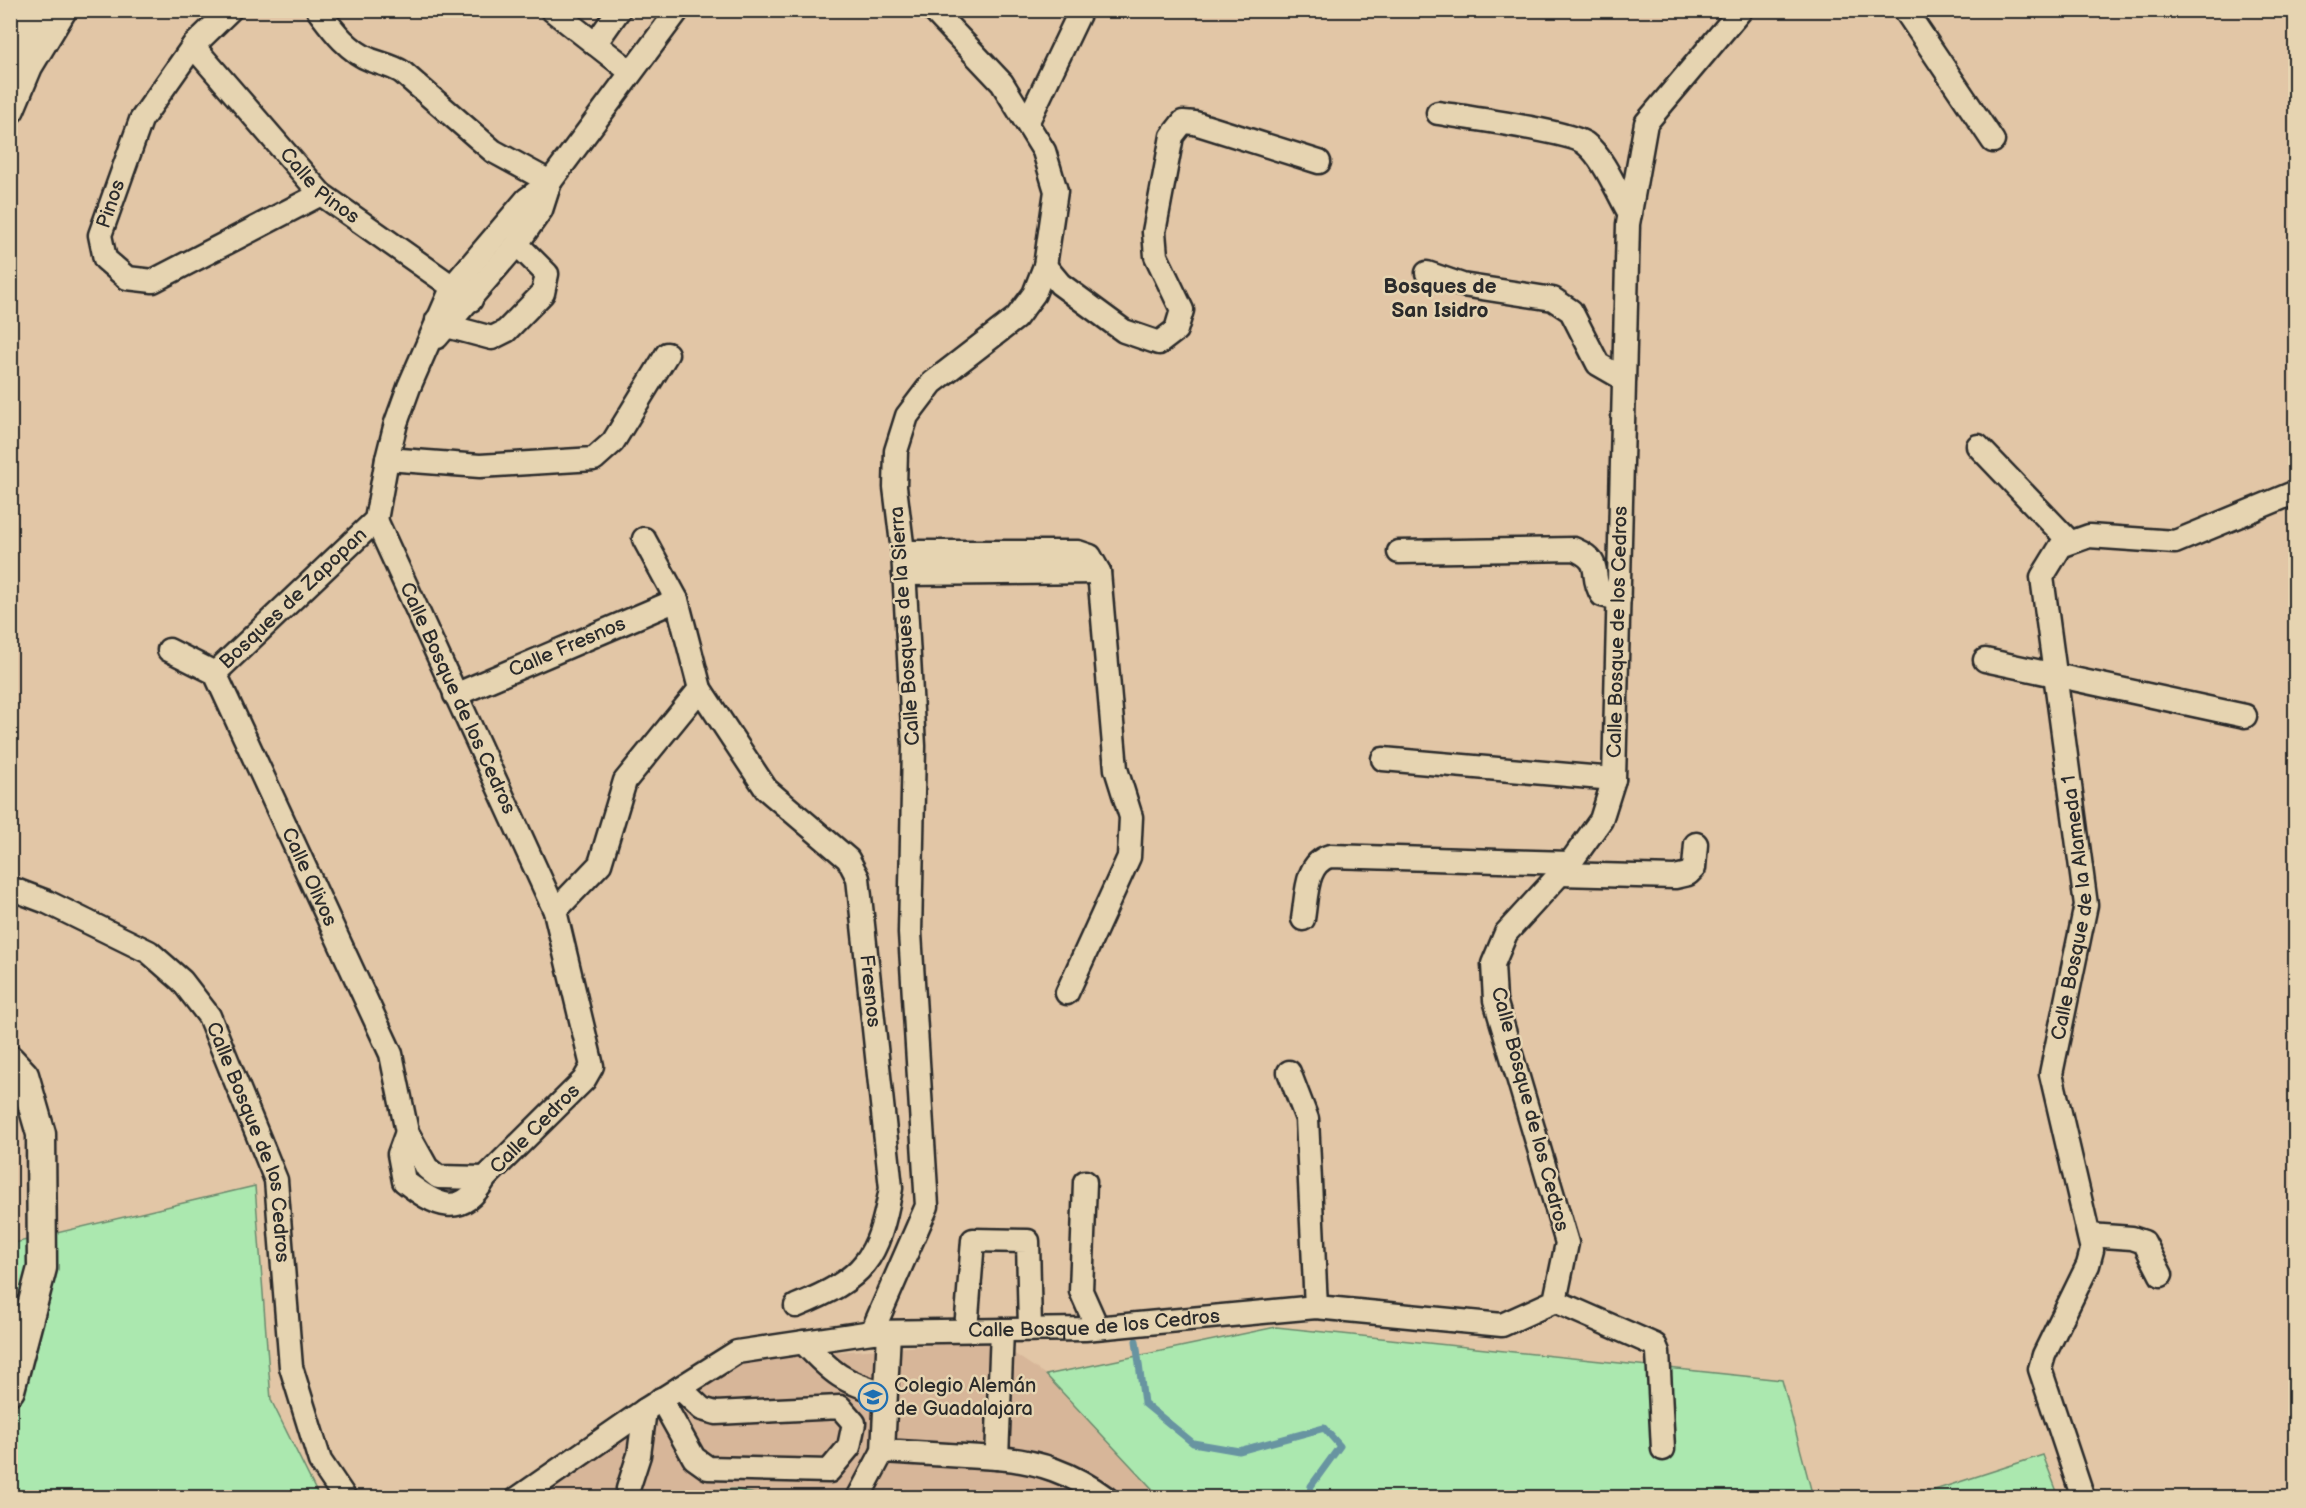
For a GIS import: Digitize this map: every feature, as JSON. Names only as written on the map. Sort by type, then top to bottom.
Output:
[{"type":"main road","points":[[10,109],[16,59],[34,10]]},
{"type":"main road","points":[[16,59],[63,10]]},
{"type":"main road","points":[[10,1060],[24,1075],[41,1134],[42,1269],[10,1390]]},
{"type":"street","name":"Pinos","points":[[230,10],[193,46],[141,120],[100,235],[105,259],[127,278],[153,281],[321,194]]},
{"type":"street","points":[[318,10],[348,46],[370,60],[386,63],[402,72],[494,152],[550,183]]},
{"type":"street","points":[[552,10],[631,72]]},
{"type":"street","points":[[595,44],[619,10]]},
{"type":"street","name":"Bosques de Zapopan","points":[[442,323],[471,300],[517,244],[541,210],[550,183],[678,10]]},
{"type":"street","name":"Calle Bosques de la Sierra","points":[[883,1451],[885,1394],[881,1332],[927,1206],[909,933],[914,746],[903,552],[895,487],[896,451],[907,416],[932,383],[1016,318],[1034,294],[1045,266],[1056,191],[1044,151],[1028,121],[1002,83],[933,10]]},
{"type":"street","points":[[1028,121],[1081,10]]},
{"type":"street","name":"Calle Bosque de los Cedros","points":[[518,1497],[662,1399],[737,1352],[881,1332],[1097,1328],[1316,1307],[1502,1325],[1555,1301],[1567,1243],[1495,1000],[1493,964],[1506,933],[1565,868],[1601,820],[1614,779],[1630,214],[1646,123],[1741,10]]},
{"type":"street","points":[[1905,10],[1993,141]]},
{"type":"street","name":"Calle Pinos","points":[[193,46],[321,194],[471,300]]},
{"type":"street","points":[[1438,112],[1558,134],[1585,142],[1596,155],[1630,214]]},
{"type":"street","points":[[1045,266],[1060,284],[1125,331],[1159,343],[1176,330],[1182,310],[1156,256],[1155,232],[1172,136],[1183,122],[1195,123],[1319,162]]},
{"type":"street","name":"Bosques de Zapopan","points":[[215,673],[376,520],[387,459],[405,396],[423,353],[442,323],[453,286],[527,199],[550,183]]},
{"type":"street","points":[[442,323],[492,338],[506,331],[543,293],[547,274],[517,244]]},
{"type":"street","points":[[1427,273],[1462,285],[1553,299],[1571,311],[1598,364],[1624,378]]},
{"type":"street","points":[[387,459],[480,466],[594,459],[613,442],[667,354]]},
{"type":"street","points":[[1978,446],[2070,542],[2089,536],[2175,542],[2295,492]]},
{"type":"street","name":"Calle Bosque de los Cedros","points":[[376,520],[555,911]]},
{"type":"street","name":"Fresnos","points":[[644,539],[677,600],[700,689],[766,789],[848,859],[858,878],[891,1188],[884,1229],[865,1265],[832,1291],[796,1306]]},
{"type":"street","name":"Calle Bosque de la Alameda 1","points":[[2070,542],[2061,546],[2042,577],[2086,905],[2051,1074],[2092,1250],[2088,1266],[2044,1355],[2040,1369],[2083,1497]]},
{"type":"street","points":[[1399,552],[1574,549],[1589,555],[1596,565],[1598,589],[1602,595],[1619,599]]},
{"type":"street","points":[[903,552],[1078,552],[1090,556],[1099,572],[1116,769],[1131,817],[1130,857],[1066,993]]},
{"type":"street","points":[[904,574],[1099,572]]},
{"type":"street","name":"Calle Fresnos","points":[[455,695],[677,600]]},
{"type":"street","points":[[169,650],[215,673]]},
{"type":"street","points":[[1985,660],[2245,716]]},
{"type":"street","name":"Calle Olivos","points":[[215,673],[391,1053],[407,1132]]},
{"type":"street","points":[[555,911],[600,864],[625,781],[700,689]]},
{"type":"street","points":[[1383,759],[1614,779]]},
{"type":"street","points":[[1304,920],[1312,869],[1319,859],[1330,856],[1565,868],[1675,877],[1688,874],[1694,868],[1696,844]]},
{"type":"street","name":"Calle Bosque de los Cedros","points":[[10,888],[47,902],[149,952],[182,981],[208,1016],[276,1180],[291,1367],[320,1461],[345,1497]]},
{"type":"street","name":"Calle Cedros","points":[[407,1132],[427,1168],[438,1177],[485,1178],[584,1080],[592,1066],[555,911]]},
{"type":"street","points":[[1289,1072],[1307,1119],[1316,1307]]},
{"type":"street","points":[[1085,1182],[1081,1291],[1097,1328]]},
{"type":"street","points":[[2089,1235],[2132,1238],[2144,1242],[2161,1275]]},
{"type":"street","points":[[966,1330],[973,1240],[1028,1241],[1030,1329]]},
{"type":"street","points":[[1555,1301],[1655,1345],[1658,1352],[1663,1449]]},
{"type":"street","points":[[997,1458],[1002,1330]]},
{"type":"street","points":[[803,1342],[829,1370],[852,1385],[885,1394]]},
{"type":"street","points":[[662,1399],[716,1413],[840,1407],[854,1423],[849,1447],[829,1471],[708,1468],[694,1458],[662,1399]]},
{"type":"street","points":[[625,1494],[662,1399]]},
{"type":"street","points":[[858,1497],[883,1451],[997,1458],[1053,1467],[1089,1485],[1106,1497]]},
{"type":"shaded area","name":"Colegio Alemán de Guadalajara","points":[[995,1341],[1046,1375],[1160,1497],[538,1498],[736,1359]]},
{"type":"green space","points":[[255,1186],[271,1400],[319,1497],[11,1497],[10,1244]]},
{"type":"green space","points":[[1276,1327],[1782,1380],[1813,1497],[1160,1497],[1046,1375]]},
{"type":"green space","points":[[2043,1455],[2059,1497],[1913,1497]]},
{"type":"green space","points":[[735,1489],[766,1497],[680,1497],[704,1491]]},
{"type":"waterway","points":[[1136,1341],[1144,1403],[1193,1443],[1239,1451],[1324,1428],[1340,1446],[1311,1486],[1309,1498]]},
{"type":"place","name":"Colegio Alemán de Guadalajara","points":[[873,1397]]},
{"type":"district","name":"Bosques de San Isidro","points":[[1440,298]]}]
